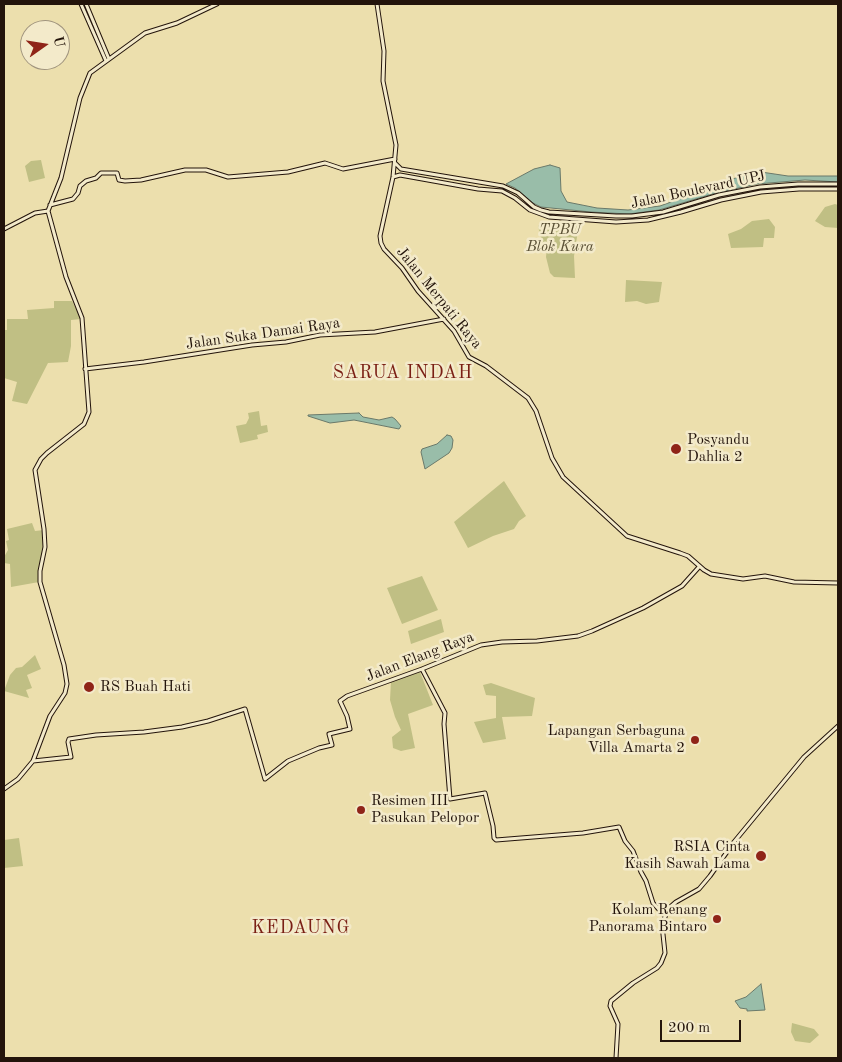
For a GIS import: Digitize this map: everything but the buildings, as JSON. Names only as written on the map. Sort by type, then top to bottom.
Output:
[{"type":"street","points":[[81,4],[108,60]]},
{"type":"street","points":[[86,4],[108,60]]},
{"type":"street","points":[[4,789],[18,779],[33,761],[50,716],[65,693],[67,684],[60,651],[40,582],[40,571],[45,547],[44,526],[35,470],[41,459],[79,429],[88,416],[82,318],[66,277],[48,211],[65,164],[77,110],[87,79],[93,70],[145,33],[177,23],[217,4]]},
{"type":"street","name":"Jalan Merpati Raya","points":[[376,4],[385,56],[383,81],[396,145],[393,177],[380,236],[381,243],[418,291],[458,337],[469,357],[486,366],[528,398],[536,411],[552,458],[563,477],[627,536],[688,556],[711,574],[743,579],[765,576],[794,582],[838,583]]},
{"type":"street","points":[[50,206],[73,199],[78,193],[80,186],[86,181],[96,178],[101,173],[117,173],[119,180],[141,180],[185,170],[206,170],[228,177],[288,172],[325,164],[343,169],[395,161],[401,169],[400,175]]},
{"type":"street","name":"Jalan Boulevard UPJ","points":[[401,169],[503,186],[518,193],[534,207],[549,212],[616,216],[647,215],[663,212],[719,195],[760,187],[798,184],[838,184]]},
{"type":"street","name":"Jalan Boulevard UPJ","points":[[393,177],[400,175],[478,189],[502,191],[516,198],[530,210],[549,217],[616,222],[648,220],[727,198],[761,192],[799,189],[838,189]]},
{"type":"street","points":[[4,229],[35,214],[48,211]]},
{"type":"street","name":"Jalan Suka Damai Raya","points":[[85,369],[144,362],[252,344],[286,342],[320,335],[375,332],[444,319]]},
{"type":"street","name":"Jalan Elang Raya","points":[[33,761],[71,757],[69,739],[182,727],[245,709],[265,779],[288,761],[319,748],[332,746],[330,734],[350,729],[347,716],[340,701],[347,696],[488,643],[537,641],[576,636],[590,631],[643,608],[682,586],[700,567]]},
{"type":"street","points":[[422,669],[445,713],[444,724],[450,799],[485,793],[496,840],[583,833],[619,827],[646,881],[653,903],[664,916]]},
{"type":"street","points":[[616,1058],[618,1024],[610,1006],[611,1001],[637,980],[657,968],[661,963],[665,953],[662,925],[668,909],[676,902],[699,889],[732,844],[804,757],[838,726]]},
{"type":"green space","points":[[41,160],[45,178],[29,182],[25,166],[31,161]]},
{"type":"green space","points":[[838,205],[838,228],[825,227],[815,221],[825,207]]},
{"type":"green space","points":[[769,219],[775,227],[774,238],[764,238],[763,247],[731,248],[728,234],[741,229],[752,221]]},
{"type":"green space","name":"TPBU Blok Kura","points":[[543,221],[579,224],[574,256],[575,278],[554,277],[550,273],[546,257],[547,247],[543,247],[538,226]]},
{"type":"green space","points":[[626,280],[662,282],[659,302],[646,304],[637,301],[625,302]]},
{"type":"green space","points":[[54,301],[72,301],[81,319],[71,320],[71,346],[68,362],[48,363],[27,404],[12,401],[17,382],[4,378],[4,330],[7,330],[7,319],[28,319],[27,310],[54,308]]},
{"type":"green space","points":[[259,411],[261,426],[267,425],[268,432],[257,435],[258,439],[240,443],[236,426],[246,424],[249,418],[248,413]]},
{"type":"green space","points":[[504,481],[526,516],[519,521],[514,529],[493,536],[468,548],[454,522]]},
{"type":"green space","points":[[32,523],[35,531],[44,530],[39,582],[11,587],[10,564],[4,563],[4,557],[8,550],[6,541],[9,540],[7,529]]},
{"type":"green space","points":[[422,576],[438,610],[402,624],[387,588]]},
{"type":"green space","points":[[441,619],[444,632],[411,644],[408,631]]},
{"type":"green space","points":[[35,655],[41,669],[27,675],[32,688],[26,690],[29,698],[4,691],[10,675],[16,668],[22,667]]},
{"type":"green space","points":[[420,672],[433,705],[408,714],[415,748],[401,751],[393,748],[392,737],[401,730],[390,700],[391,681]]},
{"type":"green space","points":[[491,683],[535,698],[532,716],[502,717],[506,739],[483,743],[474,722],[496,718],[496,696],[486,695],[483,685]]},
{"type":"green space","points":[[19,838],[23,866],[4,868],[4,840]]},
{"type":"green space","points":[[792,1023],[814,1029],[819,1035],[810,1043],[795,1041],[791,1032]]},
{"type":"shaded area","points":[[550,165],[560,168],[561,191],[567,202],[597,208],[628,210],[660,206],[685,197],[697,196],[700,193],[713,189],[718,184],[753,172],[788,176],[838,176],[838,182],[805,180],[757,184],[716,193],[659,210],[629,214],[541,207],[515,188],[506,184],[534,169]]},
{"type":"shaded area","points":[[359,413],[363,417],[379,420],[392,417],[401,426],[399,429],[354,420],[330,423],[308,416],[308,415]]},
{"type":"shaded area","points":[[447,435],[451,436],[453,440],[449,453],[425,469],[422,449],[437,444]]},
{"type":"shaded area","points":[[761,984],[765,1010],[747,1011],[747,1009],[740,1008],[735,1001],[746,997]]},
{"type":"place","name":"Posyandu Dahlia 2","points":[[676,449]]},
{"type":"place","name":"RS Buah Hati","points":[[89,687]]},
{"type":"place","name":"Lapangan Serbaguna Villa Amarta 2","points":[[695,740]]},
{"type":"place","name":"Resimen III Pasukan Pelopor","points":[[361,810]]},
{"type":"place","name":"RSIA Cinta Kasih Sawah Lama","points":[[761,856]]},
{"type":"place","name":"Kolam Renang Panorama Bintaro","points":[[717,919]]},
{"type":"district","name":"SARUA INDAH","points":[[403,373]]},
{"type":"district","name":"KEDAUNG","points":[[301,928]]}]
